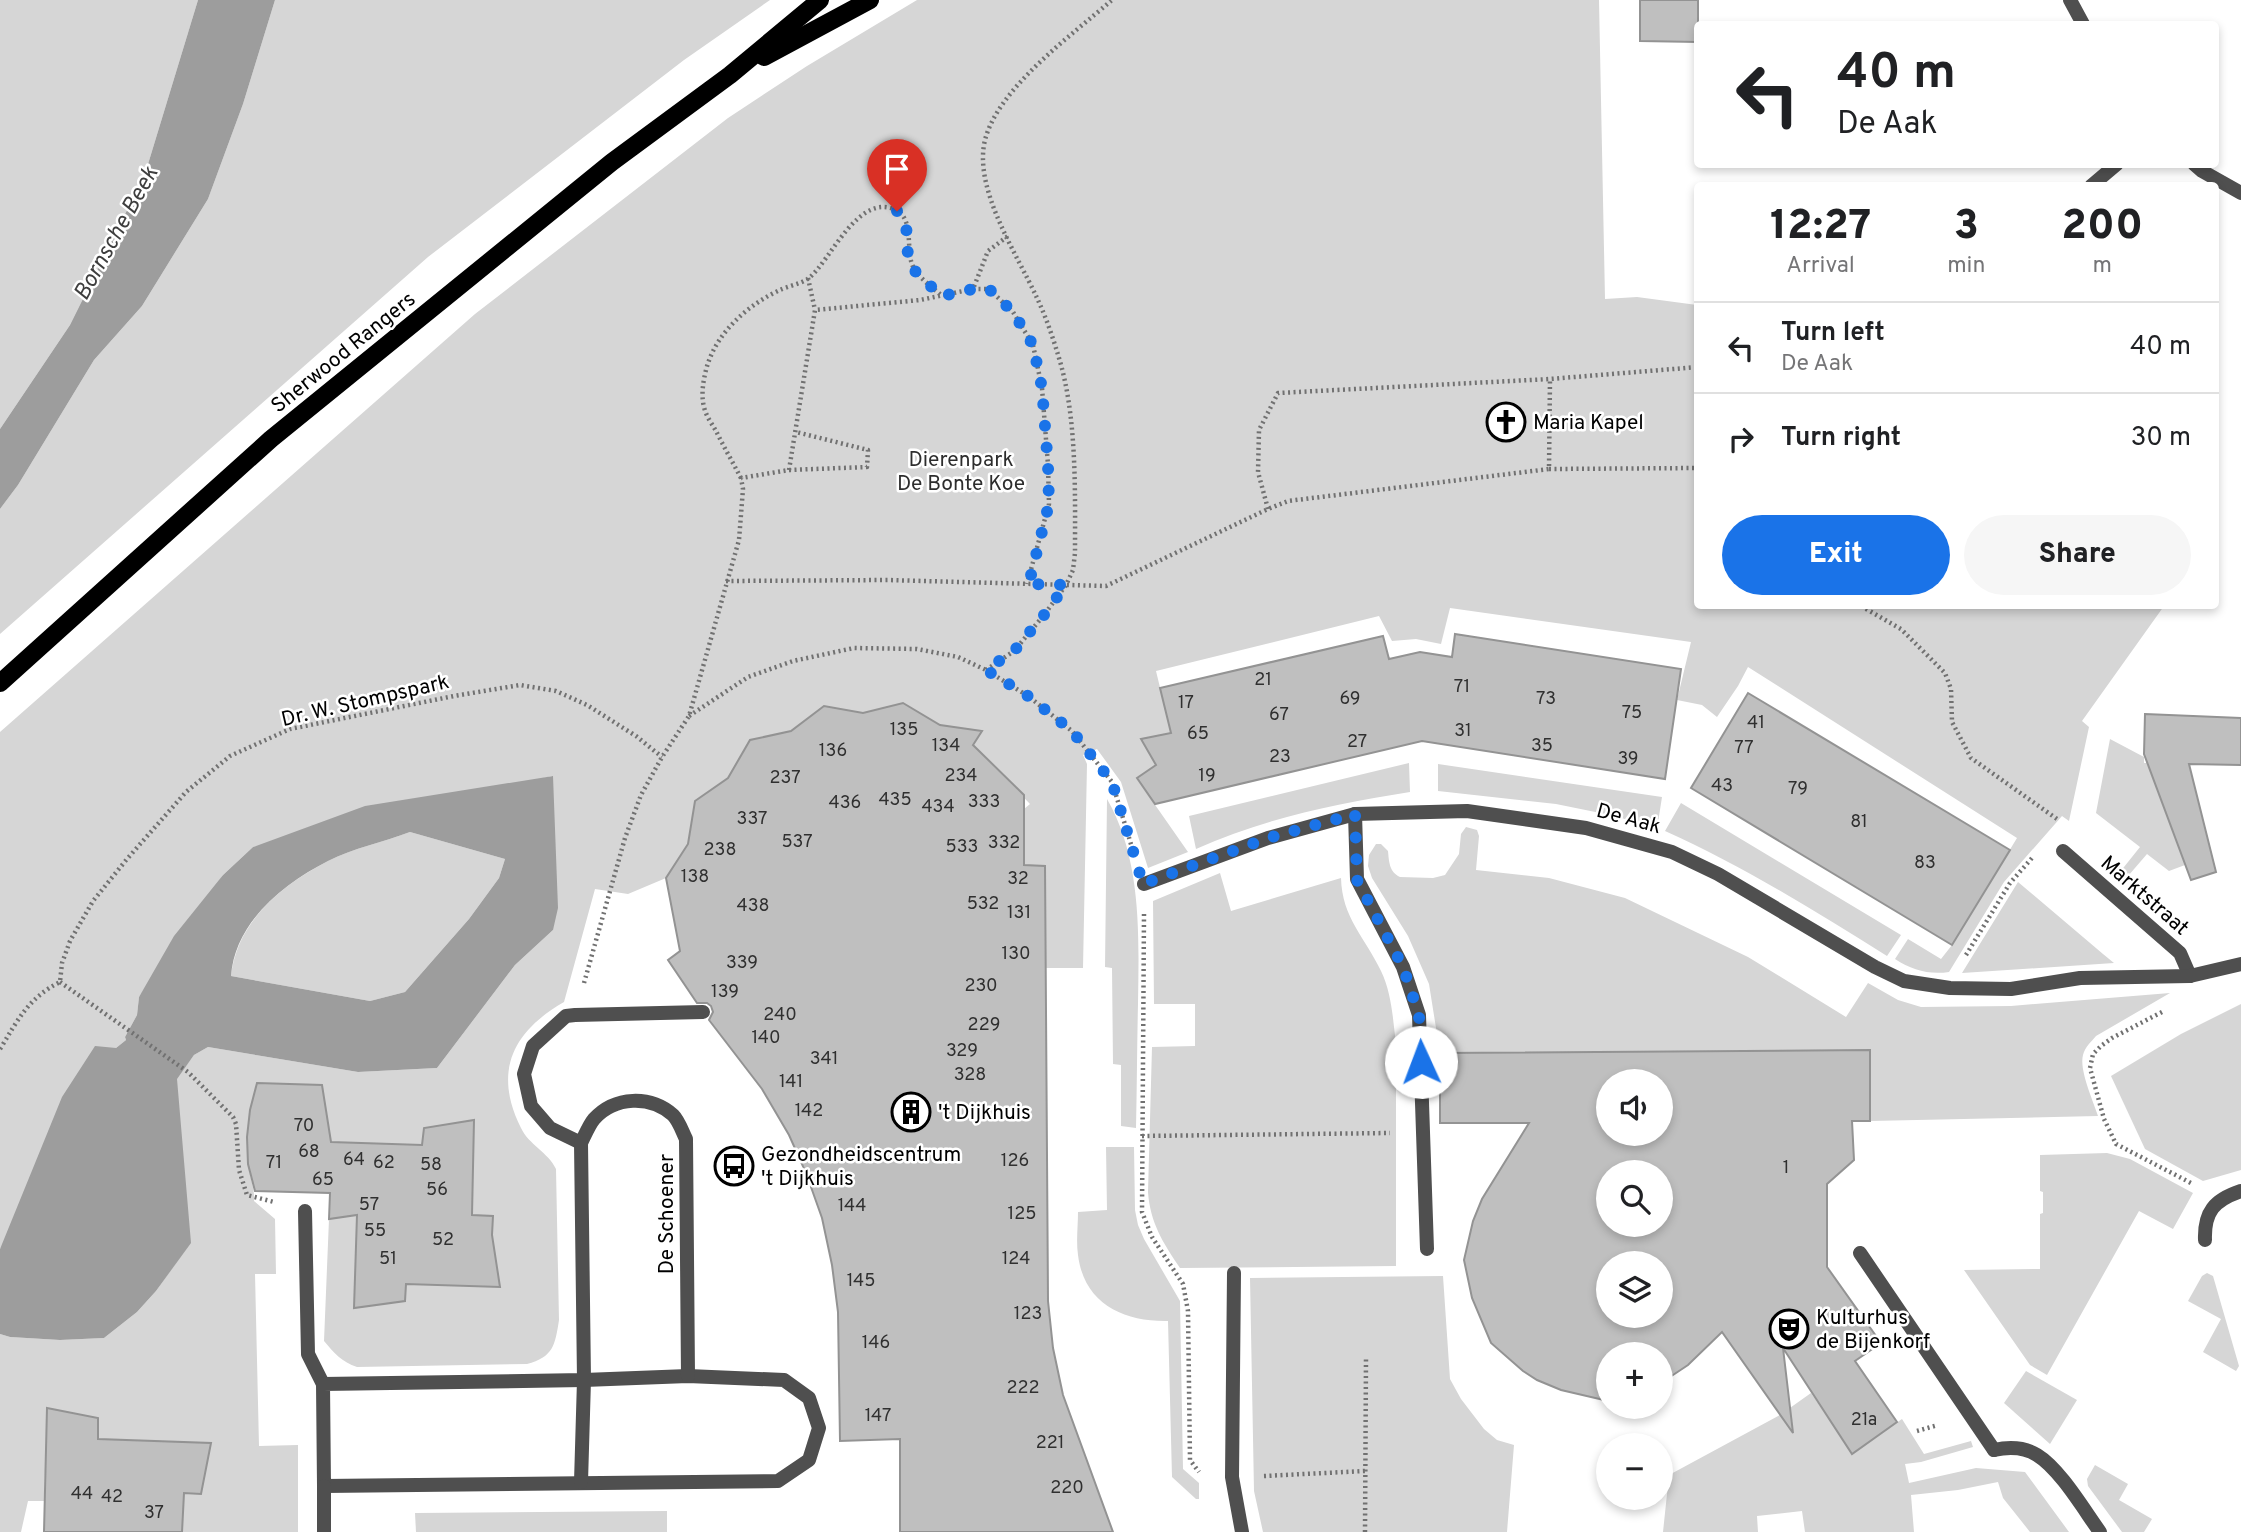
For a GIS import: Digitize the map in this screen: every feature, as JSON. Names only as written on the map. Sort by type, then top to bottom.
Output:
[{"type":"main road","name":"Sherwood Rangers","points":[[0,683],[271,439],[612,162],[730,75],[820,0]]},
{"type":"main road","name":"Sherwood Rangers","points":[[730,75],[870,0]]},
{"type":"street","points":[[2070,0],[2081,21]]},
{"type":"street","points":[[2096,182],[2112,168]]},
{"type":"street","points":[[2199,168],[2241,193]]},
{"type":"street","name":"De Aak","points":[[1143,884],[1268,838],[1355,814],[1467,811],[1586,828],[1672,852],[1718,874],[1875,967],[1904,981],[1946,987],[2011,989],[2080,978],[2190,976]]},
{"type":"street","points":[[1355,814],[1357,880],[1403,967],[1419,1015],[1427,1249]]},
{"type":"street","name":"Marktstraat","points":[[2063,852],[2180,953],[2190,976]]},
{"type":"street","points":[[2190,976],[2241,964]]},
{"type":"street","points":[[581,1482],[584,1380],[581,1143],[550,1128],[531,1106],[524,1074],[533,1046],[566,1016],[703,1012]]},
{"type":"street","name":"De Schoener","points":[[581,1143],[593,1121],[609,1106],[630,1100],[654,1102],[675,1117],[686,1139],[688,1376]]},
{"type":"street","points":[[2205,1240],[2204,1226],[2219,1200],[2241,1191]]},
{"type":"street","points":[[305,1211],[308,1354],[323,1384],[324,1532]]},
{"type":"street","points":[[1860,1254],[1994,1450],[2016,1448],[2038,1455],[2062,1479],[2100,1532]]},
{"type":"street","points":[[1234,1273],[1232,1477],[1242,1532]]},
{"type":"street","points":[[323,1384],[688,1376],[784,1380],[809,1398],[818,1428],[809,1460],[778,1481],[324,1486]]},
{"type":"path","points":[[986,670],[1014,651],[1044,615],[1066,585],[1073,570],[1075,553],[1071,423],[1066,386],[1039,300],[986,187],[982,162],[986,138],[995,115],[1016,85],[1112,0]]},
{"type":"path","points":[[575,1015],[625,838],[641,795],[689,716],[739,540],[743,489],[741,478],[704,409],[702,389],[706,368],[714,349],[743,314],[762,299],[808,278],[854,221],[868,212],[882,208],[897,211],[905,220],[912,267],[942,296]]},
{"type":"path","points":[[973,289],[988,251],[1008,236]]},
{"type":"path","points":[[789,470],[815,310],[808,278]]},
{"type":"path","points":[[815,310],[989,289],[1013,312],[1033,345],[1042,388],[1048,465],[1049,504],[1027,584]]},
{"type":"path","points":[[1268,509],[1258,472],[1259,430],[1278,393],[1550,379],[1694,367]]},
{"type":"path","points":[[1549,469],[1550,379]]},
{"type":"path","points":[[741,478],[789,470],[867,467],[868,450],[796,432]]},
{"type":"path","points":[[726,581],[888,580],[1106,586],[1288,501],[1549,469],[1694,468]]},
{"type":"path","points":[[1866,609],[1901,629],[1945,673],[1951,690],[1952,722],[1971,758],[2062,823],[2010,883],[1946,987]]},
{"type":"path","points":[[689,716],[748,677],[793,661],[854,648],[917,649],[958,657],[986,670],[1028,696],[1072,731],[1112,782],[1143,884],[1145,973],[1142,1212],[1153,1237],[1183,1284],[1186,1296],[1190,1460],[1204,1478],[1365,1471]]},
{"type":"path","name":"Dr. W. Stompspark","points":[[60,982],[62,964],[70,941],[93,901],[186,792],[230,756],[290,729],[520,685],[556,691],[587,705],[636,736],[662,757]]},
{"type":"path","points":[[2049,839],[2063,852]]},
{"type":"path","points":[[2190,976],[2185,1000],[2112,1038],[2093,1054],[2090,1068],[2105,1119],[2116,1144],[2219,1200]]},
{"type":"path","points":[[0,1049],[26,1006],[43,991],[60,982],[188,1072],[233,1117],[236,1124],[239,1170],[247,1195],[305,1211]]},
{"type":"path","points":[[1142,1136],[1423,1132]]},
{"type":"path","points":[[1365,1532],[1366,1358]]},
{"type":"green space","points":[[0,0],[198,0],[145,174],[70,325],[0,429]]},
{"type":"green space","points":[[275,0],[770,0],[684,60],[428,257],[0,634],[0,509],[18,485],[94,360],[142,306],[208,199],[243,104]]},
{"type":"green space","name":"Dierenpark De Bonte Koe","points":[[917,0],[1599,0],[1605,299],[1637,297],[1694,305],[1694,609],[2162,609],[2082,721],[2089,727],[2069,821],[2062,816],[2004,882],[1949,972],[1921,971],[1895,959],[1908,939],[1941,959],[2017,838],[1748,667],[1717,717],[1702,705],[1677,700],[1691,642],[1450,608],[1441,644],[1416,639],[1392,641],[1379,616],[1156,671],[1171,733],[1142,739],[1156,765],[1137,779],[1188,852],[1148,868],[1121,782],[1097,749],[1083,755],[1087,764],[1083,968],[1046,968],[1045,866],[1024,865],[1024,809],[1030,804],[973,745],[981,731],[940,725],[903,703],[863,713],[824,706],[791,731],[750,740],[728,778],[695,801],[688,844],[666,878],[628,894],[595,889],[564,1002],[531,1026],[512,1055],[509,1089],[513,1108],[524,1134],[556,1169],[559,1320],[554,1344],[547,1354],[527,1364],[357,1367],[335,1353],[324,1341],[329,1219],[357,1215],[355,1308],[405,1301],[406,1284],[499,1286],[492,1235],[493,1216],[472,1215],[474,1121],[424,1128],[422,1145],[331,1142],[322,1085],[258,1084],[249,1123],[248,1162],[254,1201],[275,1219],[276,1274],[255,1274],[259,1446],[298,1445],[298,1532],[182,1532],[184,1493],[201,1493],[211,1443],[98,1439],[47,1409],[44,1501],[28,1501],[21,1532],[0,1532],[0,1334],[60,1340],[104,1338],[137,1312],[156,1291],[190,1243],[176,1079],[194,1055],[208,1047],[358,1072],[437,1068],[515,965],[553,930],[552,776],[253,847],[223,875],[139,997],[137,1015],[125,1037],[126,1040],[116,1048],[0,1249],[0,732],[475,314],[728,118],[807,66]]},
{"type":"green space","points":[[2110,739],[2144,757],[2144,763],[2147,763],[2185,865],[2169,871],[2147,854],[2122,883],[2116,877],[2140,847],[2096,813]]},
{"type":"green space","points":[[1409,763],[1410,792],[1301,813],[1196,849],[1189,816]]},
{"type":"green space","points":[[1438,764],[1662,797],[1657,829],[1615,816],[1556,804],[1438,791]]},
{"type":"green space","points":[[1107,799],[1127,847],[1136,898],[1139,951],[1136,1128],[1121,1126],[1121,1065],[1113,1064],[1112,968],[1105,967]]},
{"type":"green space","points":[[1681,803],[1901,935],[1887,956],[1751,874],[1665,831]]},
{"type":"green space","points":[[1466,827],[1477,830],[1479,836],[1476,870],[1549,878],[1625,898],[1748,957],[1846,1017],[1868,983],[1898,1000],[1921,1007],[2011,1006],[2170,993],[2096,1036],[2085,1050],[2083,1069],[2098,1116],[1870,1121],[1869,1050],[1440,1053],[1429,984],[1408,936],[1372,878],[1368,866],[1369,855],[1376,844],[1381,844],[1388,851],[1392,869],[1400,877],[1433,878],[1445,875],[1459,854],[1461,834]]},
{"type":"green space","points":[[410,832],[505,859],[499,878],[469,919],[405,992],[370,1001],[231,976],[242,938],[264,907],[279,893],[294,881],[338,856]]},
{"type":"green space","points":[[1220,873],[1231,911],[1341,878],[1345,905],[1385,980],[1393,1017],[1396,1045],[1396,1266],[1180,1268],[1158,1232],[1151,1213],[1148,1192],[1152,1047],[1195,1046],[1195,1004],[1154,1004],[1153,901]]},
{"type":"green space","points":[[2018,882],[2103,954],[2114,963],[1962,973]]},
{"type":"green space","points":[[2241,1004],[2241,1170],[2203,1181],[2145,1149],[2111,1076],[2181,1034]]},
{"type":"green space","points":[[1106,1147],[1134,1147],[1135,1210],[1138,1225],[1180,1301],[1183,1469],[1199,1483],[1199,1499],[1172,1477],[1168,1321],[1136,1318],[1109,1307],[1088,1286],[1082,1272],[1077,1250],[1078,1212],[1107,1210]]},
{"type":"green space","points":[[2107,1153],[2130,1159],[2193,1193],[2173,1229],[2139,1211],[2047,1375],[2030,1365],[1964,1270],[2040,1269],[2040,1214],[2043,1213],[2043,1192],[2040,1191],[2040,1155]]},
{"type":"green space","points":[[2207,1273],[2213,1276],[2239,1366],[2236,1371],[2203,1352],[2221,1319],[2188,1301],[2202,1276]]},
{"type":"green space","points":[[1443,1276],[1450,1379],[1461,1399],[1484,1429],[1497,1440],[1514,1445],[1507,1532],[1263,1532],[1254,1491],[1250,1278]]},
{"type":"green space","points":[[2026,1371],[2077,1400],[2050,1444],[2004,1403]]},
{"type":"green space","points":[[1811,1393],[1852,1453],[1902,1419],[1924,1454],[1971,1441],[1973,1447],[1905,1464],[1909,1483],[1976,1468],[2025,1472],[2069,1532],[2030,1532],[2003,1498],[1998,1482],[1911,1495],[1914,1532],[1805,1532],[1802,1511],[1757,1516],[1758,1532],[1663,1532],[1665,1510],[1673,1510],[1673,1473],[1780,1415]]},
{"type":"green space","points":[[2095,1465],[2128,1484],[2119,1500],[2152,1519],[2144,1532],[2122,1532],[2088,1486],[2087,1479]]},
{"type":"green space","points":[[667,1511],[667,1532],[416,1532],[415,1513]]},
{"type":"shaded area","points":[[198,0],[275,0],[243,104],[208,199],[142,306],[94,360],[18,485],[0,509],[0,429],[70,325],[145,174]]},
{"type":"shaded area","points":[[553,776],[558,908],[553,930],[515,965],[437,1068],[358,1072],[208,1047],[194,1055],[177,1079],[191,1243],[137,1312],[104,1338],[60,1340],[0,1334],[0,1249],[62,1097],[95,1046],[116,1048],[126,1040],[125,1037],[137,1015],[139,997],[174,936],[223,875],[253,847],[365,806]],"holes":[[[410,832],[505,859],[499,878],[469,919],[405,992],[370,1001],[231,976],[234,956],[242,938],[264,907],[294,881],[338,856]]]},
{"type":"building","points":[[1640,0],[1698,0],[1694,42],[1640,41]]},
{"type":"building","points":[[1455,634],[1681,669],[1665,779],[1422,741],[1155,804],[1137,778],[1156,765],[1141,739],[1171,733],[1160,688],[1383,636],[1389,659],[1420,652],[1452,657]]},
{"type":"building","points":[[1748,693],[2010,850],[1952,945],[1691,788]]},
{"type":"building","name":"'t Dijkhuis","points":[[903,703],[940,725],[982,731],[973,745],[1024,795],[1024,865],[1045,866],[1048,1301],[1053,1348],[1063,1395],[1113,1532],[900,1532],[900,1439],[840,1441],[838,1312],[822,1218],[806,1173],[789,1135],[762,1089],[709,1020],[713,1012],[711,1006],[697,1003],[668,960],[680,951],[666,878],[688,844],[695,801],[728,778],[750,740],[791,731],[824,706],[863,713]]},
{"type":"building","points":[[2145,714],[2241,718],[2241,765],[2189,764],[2216,872],[2191,880],[2144,754]]},
{"type":"building","points":[[1870,1050],[1870,1121],[1852,1121],[1854,1160],[1827,1184],[1827,1267],[1881,1343],[1855,1361],[1897,1422],[1852,1454],[1783,1348],[1793,1433],[1722,1332],[1688,1365],[1673,1375],[1673,1342],[1596,1342],[1596,1398],[1561,1390],[1523,1371],[1491,1343],[1472,1298],[1464,1260],[1473,1221],[1482,1199],[1529,1123],[1440,1123],[1440,1053]]},
{"type":"building","points":[[257,1083],[322,1085],[331,1142],[422,1145],[424,1128],[474,1120],[472,1215],[493,1216],[492,1235],[500,1287],[406,1284],[405,1301],[354,1308],[357,1215],[329,1219],[330,1193],[255,1191],[248,1164],[247,1137]]},
{"type":"building","points":[[47,1408],[98,1418],[98,1439],[211,1443],[201,1494],[184,1493],[182,1532],[44,1532]]},
{"type":"place","name":"Maria Kapel","points":[[1506,422]]},
{"type":"place","name":"'t Dijkhuis","points":[[911,1112]]},
{"type":"place","name":"Gezondheidscentrum 't Dijkhuis","points":[[734,1166]]},
{"type":"place","name":"Kulturhus de Bijenkorf","points":[[1789,1329]]},
{"type":"route","points":[[897,211],[905,220],[912,267],[942,296],[973,289],[989,289],[1013,312],[1033,345],[1042,388],[1049,504],[1027,584],[1066,585],[1014,651],[986,670],[1028,696],[1072,731],[1112,782],[1143,884],[1268,838],[1355,814],[1357,880],[1403,967],[1419,1015],[1421,1062]]},
{"type":"water label","name":"Bornsche Beek","points":[[115,233]]}]
